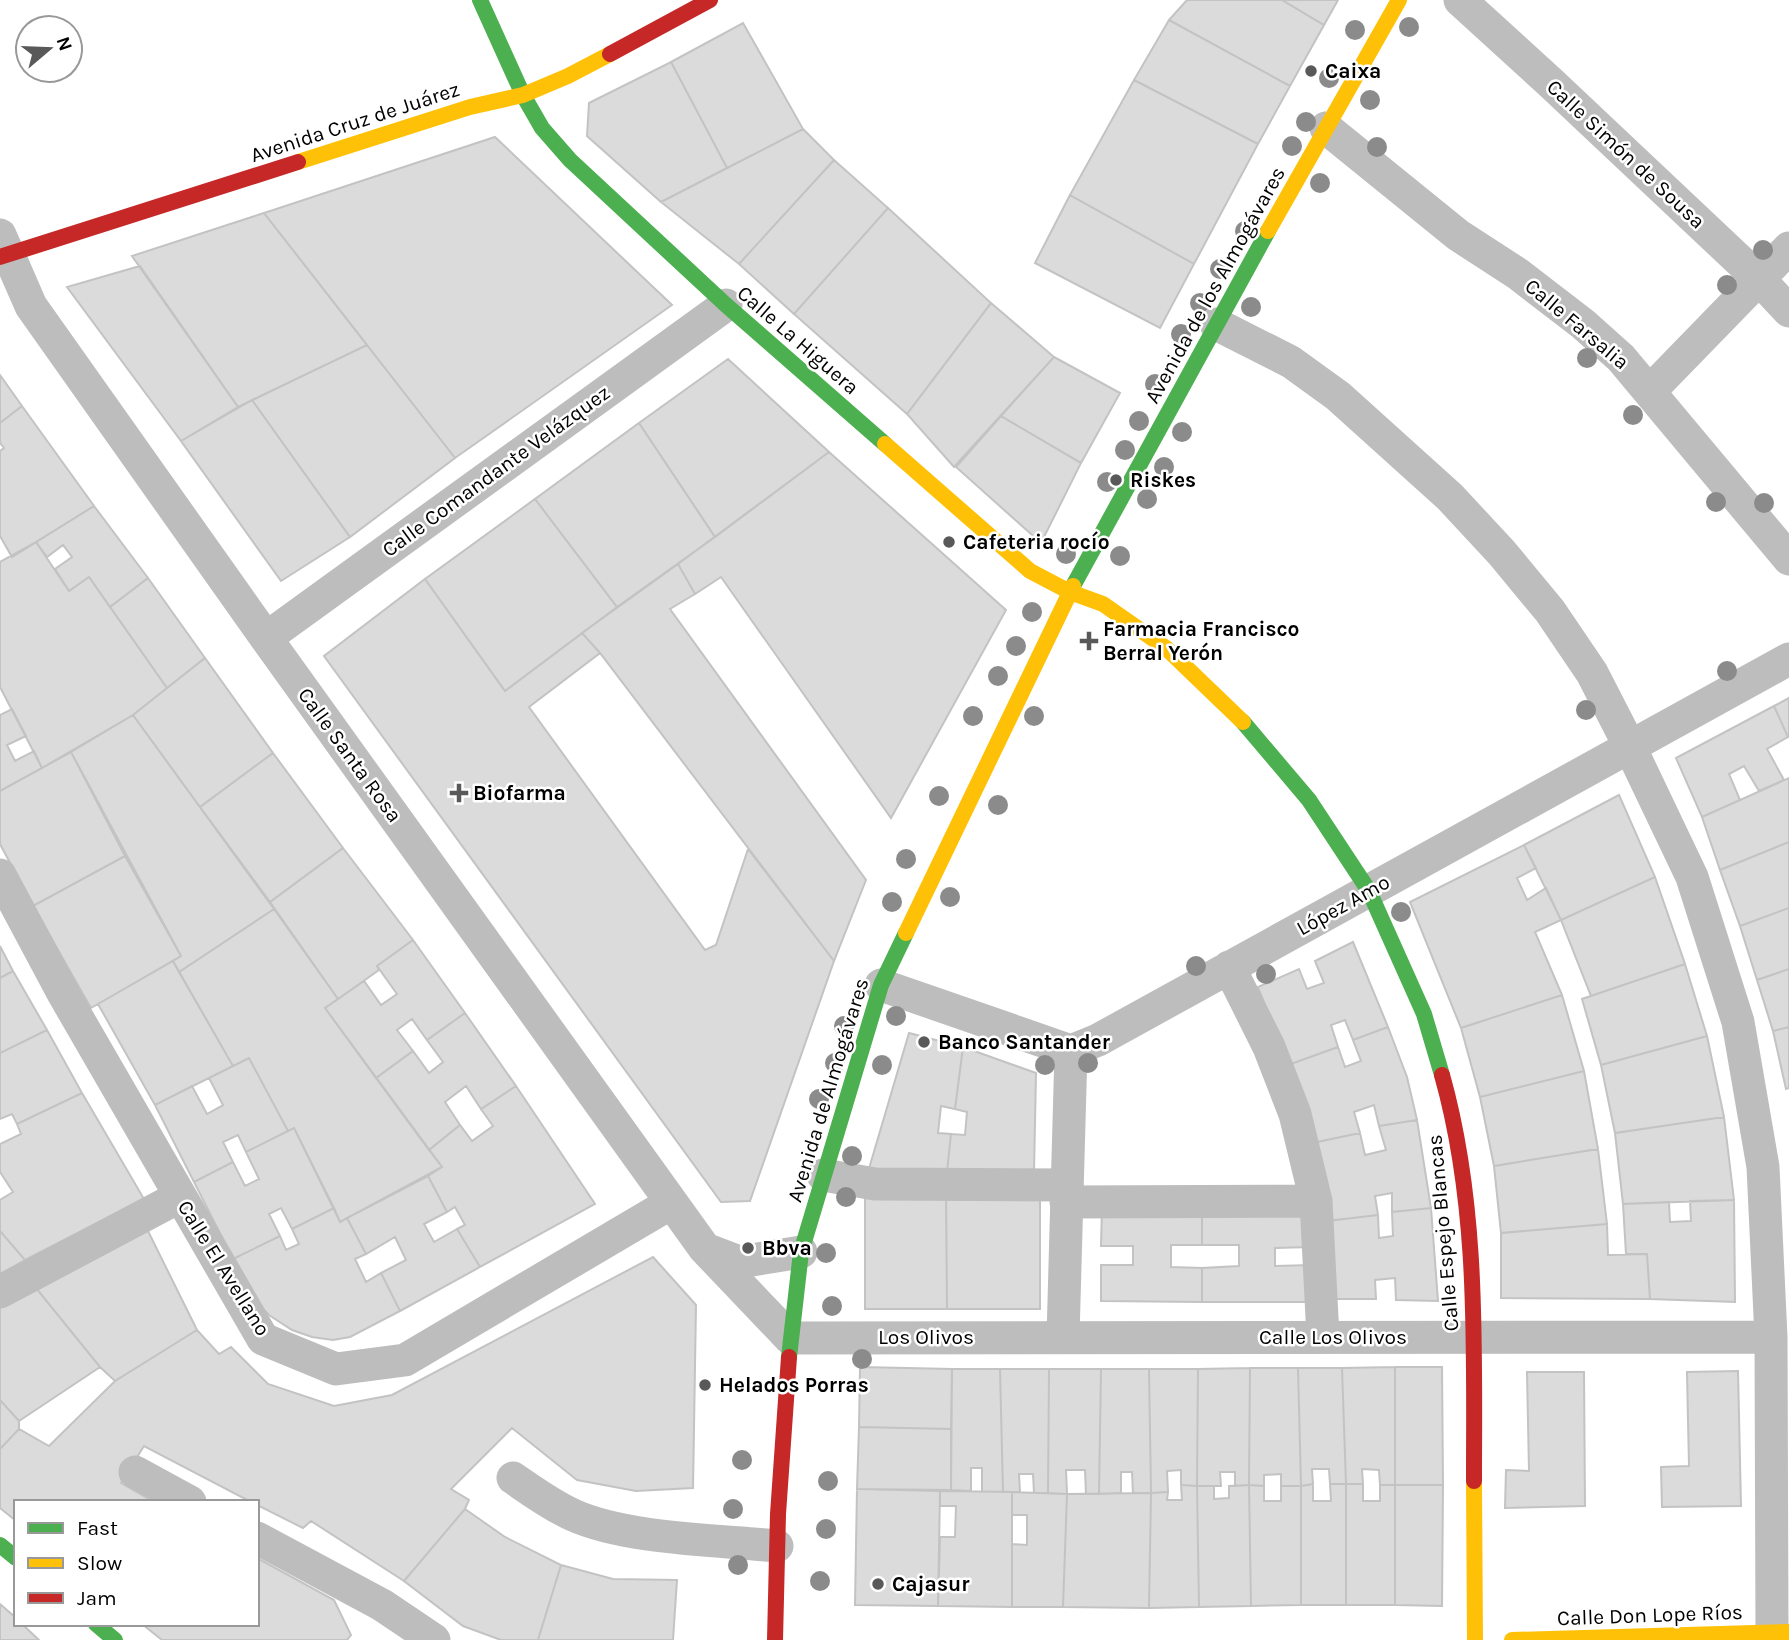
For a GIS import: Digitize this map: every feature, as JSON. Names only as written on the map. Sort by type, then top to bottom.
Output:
[{"type":"street","name":"Calle La Higuera","points":[[480,0],[523,95],[542,128],[570,160],[726,305],[1030,571],[1070,592]]},
{"type":"street","name":"Avenida Cruz de Juárez","points":[[3,249],[470,107],[523,95],[568,76],[710,0]]},
{"type":"street","name":"Avenida de los Almogávares","points":[[1070,592],[1216,324],[1399,0]]},
{"type":"street","name":"Calle Simón de Sousa","points":[[1460,0],[1759,279],[1789,311]]},
{"type":"street","name":"Calle Farsalia","points":[[1326,128],[1458,235],[1518,274],[1583,324],[1621,358],[1789,559]]},
{"type":"street","points":[[1650,391],[1789,248]]},
{"type":"street","name":"Calle Santa Rosa","points":[[3,249],[31,306],[671,1203],[705,1249],[790,1338]]},
{"type":"street","name":"Calle Comandante Velázquez","points":[[266,638],[726,305]]},
{"type":"street","points":[[1216,324],[1291,362],[1338,396],[1450,497],[1550,611],[1592,673],[1692,877],[1738,1022],[1763,1167],[1772,1337],[1781,1632]]},
{"type":"street","name":"Calle Espejo Blancas","points":[[1070,592],[1103,604],[1166,648],[1241,719],[1309,800],[1369,891],[1424,1014],[1452,1115],[1467,1218],[1474,1337],[1475,1640]]},
{"type":"street","name":"Avenida de Almogávares","points":[[775,1640],[776,1546],[790,1338],[801,1252],[881,985],[1070,592]]},
{"type":"street","name":"López Amo","points":[[1071,1051],[1098,1040],[1789,659]]},
{"type":"street","name":"Calle El Avellano","points":[[0,875],[63,993],[263,1339],[336,1369],[405,1360],[671,1203]]},
{"type":"street","points":[[1229,967],[1269,1046],[1290,1103],[1316,1201],[1324,1337]]},
{"type":"street","points":[[881,985],[1071,1051],[1063,1337]]},
{"type":"street","points":[[823,1175],[875,1184],[1316,1201]]},
{"type":"street","points":[[0,1292],[179,1197]]},
{"type":"street","points":[[705,1249],[739,1262],[801,1252]]},
{"type":"street","name":"Calle Los Olivos","points":[[1063,1337],[1772,1337]]},
{"type":"street","name":"Los Olivos","points":[[790,1338],[1063,1337]]},
{"type":"street","points":[[135,1472],[186,1500]]},
{"type":"street","points":[[513,1478],[574,1516],[612,1527],[646,1534],[776,1546]]},
{"type":"street","points":[[259,1539],[382,1605],[434,1640]]},
{"type":"street","points":[[0,1545],[14,1556]]},
{"type":"street","points":[[98,1626],[115,1640]]},
{"type":"street","name":"Calle Don Lope Ríos","points":[[1512,1640],[1781,1632]]},
{"type":"building","points":[[1187,0],[1282,0],[1324,25],[1290,86],[1169,20]]},
{"type":"building","points":[[1282,0],[1338,0],[1324,25]]},
{"type":"building","points":[[1169,20],[1290,86],[1258,144],[1134,80]]},
{"type":"building","points":[[743,23],[803,129],[727,168],[671,62]]},
{"type":"building","points":[[671,62],[727,168],[661,202],[587,136],[589,103]]},
{"type":"building","points":[[1134,80],[1258,144],[1194,264],[1070,195]]},
{"type":"building","points":[[803,129],[834,160],[739,264],[661,202]]},
{"type":"building","points":[[495,137],[672,305],[455,458],[264,213]]},
{"type":"building","points":[[834,160],[888,208],[794,314],[739,264]]},
{"type":"building","points":[[1070,195],[1194,264],[1160,328],[1035,263]]},
{"type":"building","points":[[888,208],[991,303],[907,414],[794,314]]},
{"type":"building","points":[[264,213],[367,345],[238,407],[132,256]]},
{"type":"building","points":[[140,266],[238,407],[181,441],[67,287]]},
{"type":"building","points":[[991,303],[1054,357],[954,467],[907,414]]},
{"type":"building","points":[[367,345],[455,458],[350,537],[252,400]]},
{"type":"building","points":[[1054,357],[1120,393],[1081,463],[1001,416]]},
{"type":"building","points":[[728,359],[829,452],[715,537],[639,423]]},
{"type":"building","points":[[0,375],[22,406],[0,423]]},
{"type":"building","points":[[252,400],[350,537],[281,581],[181,441]]},
{"type":"building","points":[[22,406],[94,506],[12,557],[0,536],[0,451],[4,448],[0,443],[0,423]]},
{"type":"building","points":[[1001,416],[1081,463],[1041,543],[956,467]]},
{"type":"building","points":[[639,423],[715,537],[617,607],[535,499]]},
{"type":"building","points":[[829,452],[1006,610],[891,818],[721,577],[695,594],[678,564]]},
{"type":"building","points":[[535,499],[617,607],[505,691],[425,579]]},
{"type":"building","points":[[94,506],[148,578],[110,607],[89,577],[69,591],[55,569],[72,557],[63,545],[47,557],[36,542]]},
{"type":"building","points":[[36,542],[69,591],[89,577],[167,688],[133,715],[42,768],[0,687],[0,562]]},
{"type":"building","points":[[678,564],[695,594],[670,609],[866,880],[834,961],[582,633]]},
{"type":"building","points":[[148,578],[205,658],[167,688],[110,607]]},
{"type":"building","points":[[425,579],[505,691],[582,633],[600,653],[529,707],[705,950],[716,945],[748,849],[834,961],[750,1201],[721,1202],[324,656]]},
{"type":"building","points":[[205,658],[273,753],[200,807],[133,715]]},
{"type":"building","points":[[1789,698],[1789,737],[1788,737],[1774,706]]},
{"type":"building","points":[[1774,706],[1788,737],[1767,749],[1784,780],[1759,791],[1744,766],[1729,774],[1740,800],[1702,817],[1676,758]]},
{"type":"building","points":[[12,709],[26,736],[7,745],[15,761],[34,751],[42,768],[0,791],[0,715]]},
{"type":"building","points":[[133,715],[274,909],[179,972],[173,961],[181,956],[71,752]]},
{"type":"building","points":[[71,752],[125,856],[33,906],[0,844],[0,791]]},
{"type":"building","points":[[273,753],[343,848],[270,902],[200,807]]},
{"type":"building","points":[[1789,778],[1789,842],[1720,870],[1702,817]]},
{"type":"building","points":[[1619,795],[1655,877],[1561,920],[1524,845]]},
{"type":"building","points":[[1789,842],[1789,908],[1740,926],[1720,870]]},
{"type":"building","points":[[1524,845],[1536,868],[1517,878],[1527,900],[1546,888],[1561,920],[1535,932],[1562,995],[1461,1028],[1410,902]]},
{"type":"building","points":[[343,848],[413,940],[377,966],[379,970],[338,999],[270,902]]},
{"type":"building","points":[[125,856],[181,956],[91,1008],[33,906]]},
{"type":"building","points":[[1655,877],[1685,964],[1591,996],[1561,920]]},
{"type":"building","points":[[1789,908],[1789,969],[1757,980],[1740,926]]},
{"type":"building","points":[[274,909],[338,999],[325,1008],[442,1167],[340,1222],[294,1128],[288,1131],[249,1058],[233,1066],[179,972]]},
{"type":"building","points":[[413,940],[465,1013],[427,1040],[412,1019],[397,1030],[413,1051],[376,1078],[325,1008],[364,981],[381,1005],[397,994],[377,966]]},
{"type":"building","points":[[1353,942],[1388,1027],[1353,1040],[1345,1020],[1331,1025],[1338,1047],[1288,1065],[1258,987],[1299,969],[1307,989],[1324,983],[1315,961]]},
{"type":"building","points":[[0,946],[13,971],[0,978]]},
{"type":"building","points":[[173,961],[233,1066],[155,1105],[98,1004]]},
{"type":"building","points":[[1685,964],[1707,1036],[1601,1065],[1582,999]]},
{"type":"building","points":[[1789,969],[1789,1027],[1773,1031],[1757,980]]},
{"type":"building","points":[[13,971],[47,1030],[0,1053],[0,978]]},
{"type":"building","points":[[1562,995],[1584,1071],[1480,1097],[1461,1028]]},
{"type":"building","points":[[465,1013],[516,1086],[481,1109],[466,1086],[445,1102],[460,1125],[429,1150],[376,1078],[413,1051],[429,1073],[443,1062],[427,1040]]},
{"type":"building","points":[[1388,1027],[1407,1077],[1417,1120],[1379,1126],[1374,1105],[1354,1112],[1360,1133],[1317,1142],[1288,1065],[1338,1047],[1345,1067],[1361,1061],[1353,1040]]},
{"type":"building","points":[[1789,1027],[1789,1088],[1786,1089],[1773,1031]]},
{"type":"building","points":[[47,1030],[82,1093],[17,1124],[12,1114],[0,1119],[0,1053]]},
{"type":"building","points":[[909,1033],[963,1047],[955,1109],[941,1106],[938,1133],[951,1134],[947,1172],[868,1172]]},
{"type":"building","points":[[1707,1036],[1724,1117],[1615,1133],[1601,1065]]},
{"type":"building","points":[[963,1047],[1036,1073],[1034,1173],[947,1172],[951,1134],[965,1135],[967,1112],[955,1109]]},
{"type":"building","points":[[249,1058],[288,1131],[246,1152],[238,1135],[223,1142],[233,1162],[194,1182],[155,1105],[192,1086],[207,1114],[223,1105],[209,1078]]},
{"type":"building","points":[[1584,1071],[1598,1149],[1494,1166],[1480,1097]]},
{"type":"building","points":[[516,1086],[595,1204],[480,1267],[457,1229],[465,1225],[455,1207],[447,1212],[428,1176],[442,1167],[429,1150],[460,1125],[472,1141],[493,1126],[481,1109]]},
{"type":"building","points":[[82,1093],[144,1199],[25,1260],[0,1231],[0,1200],[13,1192],[0,1172],[0,1144],[21,1134],[17,1124]]},
{"type":"building","points":[[1724,1117],[1734,1200],[1623,1204],[1615,1133]]},
{"type":"building","points":[[1417,1120],[1431,1208],[1392,1212],[1392,1193],[1375,1196],[1378,1215],[1327,1221],[1317,1142],[1360,1133],[1365,1155],[1386,1150],[1379,1126]]},
{"type":"building","points":[[294,1128],[334,1208],[292,1229],[281,1208],[269,1214],[280,1236],[233,1259],[194,1182],[233,1162],[245,1186],[259,1179],[246,1152]]},
{"type":"building","points":[[1598,1149],[1607,1224],[1501,1233],[1494,1166]]},
{"type":"building","points":[[428,1176],[447,1212],[424,1224],[434,1242],[457,1229],[480,1267],[400,1311],[381,1273],[406,1260],[395,1237],[366,1254],[347,1218]]},
{"type":"building","points":[[865,1191],[946,1191],[947,1309],[865,1309]]},
{"type":"building","points":[[946,1191],[1040,1192],[1040,1309],[947,1309]]},
{"type":"building","points":[[1734,1200],[1735,1302],[1650,1299],[1647,1254],[1626,1254],[1623,1204],[1669,1202],[1670,1222],[1691,1221],[1690,1201]]},
{"type":"building","points":[[1102,1207],[1202,1208],[1202,1245],[1171,1245],[1171,1267],[1202,1268],[1202,1302],[1101,1301],[1101,1265],[1133,1265],[1133,1246],[1101,1246]]},
{"type":"building","points":[[334,1208],[340,1222],[347,1218],[366,1254],[355,1259],[366,1282],[381,1273],[400,1311],[350,1337],[333,1340],[292,1330],[269,1315],[252,1297],[233,1259],[280,1236],[286,1250],[299,1244],[292,1229]]},
{"type":"building","points":[[1202,1208],[1309,1208],[1310,1247],[1275,1248],[1275,1266],[1312,1265],[1312,1302],[1202,1302],[1202,1268],[1239,1266],[1239,1245],[1202,1245]]},
{"type":"building","points":[[1431,1208],[1438,1301],[1396,1300],[1395,1278],[1375,1280],[1376,1299],[1336,1299],[1327,1221],[1378,1215],[1379,1238],[1393,1236],[1392,1212]]},
{"type":"building","points":[[1607,1224],[1608,1255],[1647,1254],[1650,1299],[1501,1298],[1501,1233]]},
{"type":"building","points":[[146,1227],[197,1330],[115,1381],[100,1367],[36,1288]]},
{"type":"building","points":[[0,1231],[25,1260],[0,1274]]},
{"type":"building","points":[[653,1257],[696,1305],[693,1488],[636,1491],[577,1480],[512,1428],[451,1489],[469,1500],[465,1509],[404,1581],[311,1521],[303,1528],[259,1506],[259,1500],[247,1500],[144,1446],[121,1483],[151,1500],[14,1500],[14,1519],[0,1508],[0,1449],[19,1429],[49,1446],[115,1381],[197,1330],[219,1354],[231,1347],[268,1384],[334,1406],[392,1395]]},
{"type":"building","points":[[36,1288],[100,1367],[19,1421],[0,1400],[0,1307]]},
{"type":"building","points":[[860,1367],[952,1369],[951,1429],[859,1427]]},
{"type":"building","points":[[1395,1367],[1395,1485],[1380,1485],[1379,1470],[1362,1469],[1363,1484],[1346,1484],[1342,1368]]},
{"type":"building","points":[[1395,1367],[1442,1367],[1443,1485],[1395,1485]]},
{"type":"building","points":[[1250,1368],[1249,1485],[1235,1486],[1235,1472],[1220,1472],[1221,1486],[1197,1486],[1198,1369]]},
{"type":"building","points":[[1250,1368],[1298,1368],[1301,1486],[1281,1486],[1281,1474],[1264,1475],[1264,1486],[1249,1485]]},
{"type":"building","points":[[1298,1368],[1342,1368],[1346,1484],[1330,1484],[1329,1469],[1312,1469],[1313,1484],[1301,1486]]},
{"type":"building","points":[[952,1369],[1000,1369],[1003,1492],[982,1492],[982,1468],[971,1468],[971,1491],[951,1490]]},
{"type":"building","points":[[1000,1369],[1049,1369],[1048,1493],[1034,1493],[1033,1474],[1019,1474],[1020,1492],[1003,1492]]},
{"type":"building","points":[[1049,1369],[1101,1369],[1099,1494],[1086,1494],[1085,1470],[1066,1470],[1067,1494],[1048,1493]]},
{"type":"building","points":[[1101,1369],[1149,1369],[1151,1493],[1133,1493],[1132,1472],[1121,1472],[1121,1493],[1099,1494]]},
{"type":"building","points":[[1149,1369],[1198,1369],[1197,1486],[1181,1485],[1181,1470],[1167,1471],[1168,1492],[1151,1493]]},
{"type":"building","points":[[1738,1371],[1741,1506],[1662,1507],[1661,1467],[1689,1466],[1687,1372]]},
{"type":"building","points":[[1527,1372],[1584,1372],[1585,1506],[1505,1508],[1506,1470],[1529,1471]]},
{"type":"building","points":[[0,1400],[19,1421],[19,1429],[0,1449]]},
{"type":"building","points":[[859,1427],[951,1429],[951,1490],[857,1489]]},
{"type":"building","points":[[1313,1484],[1313,1501],[1331,1501],[1330,1484],[1346,1484],[1346,1605],[1301,1605],[1301,1486]]},
{"type":"building","points":[[1346,1484],[1363,1484],[1363,1501],[1380,1501],[1380,1485],[1395,1485],[1395,1605],[1346,1605]]},
{"type":"building","points":[[1181,1485],[1197,1486],[1199,1607],[1149,1608],[1151,1493],[1168,1492],[1167,1500],[1182,1500]]},
{"type":"building","points":[[1249,1485],[1251,1606],[1199,1607],[1197,1486],[1214,1486],[1214,1499],[1229,1498],[1229,1486]]},
{"type":"building","points":[[1249,1485],[1264,1486],[1264,1501],[1281,1501],[1281,1486],[1301,1486],[1301,1605],[1251,1606]]},
{"type":"building","points":[[1395,1485],[1443,1485],[1442,1606],[1395,1605]]},
{"type":"building","points":[[857,1489],[940,1491],[938,1606],[855,1605]]},
{"type":"building","points":[[940,1491],[1012,1492],[1012,1607],[938,1606],[940,1537],[955,1537],[956,1506],[940,1506]]},
{"type":"building","points":[[1012,1492],[1067,1494],[1063,1607],[1012,1607],[1012,1544],[1027,1545],[1027,1515],[1012,1515]]},
{"type":"building","points":[[1151,1493],[1149,1608],[1063,1607],[1067,1494]]},
{"type":"building","points":[[465,1509],[505,1537],[561,1565],[538,1640],[501,1640],[463,1626],[404,1581]]},
{"type":"building","points":[[259,1559],[334,1600],[351,1635],[347,1640],[162,1640],[144,1626],[259,1626]]},
{"type":"building","points":[[561,1565],[613,1579],[677,1580],[673,1640],[538,1640]]},
{"type":"building","points":[[0,1604],[14,1616],[14,1626],[24,1626],[39,1640],[0,1640]]},
{"type":"traffic: fast","points":[[480,0],[523,95],[542,128],[570,160],[726,305],[885,444]]},
{"type":"traffic: fast","points":[[1073,586],[1268,231]]},
{"type":"traffic: fast","points":[[1243,722],[1309,800],[1369,891],[1424,1014],[1442,1075]]},
{"type":"traffic: fast","points":[[789,1357],[801,1252],[881,985],[906,933]]},
{"type":"traffic: fast","points":[[0,1545],[14,1556]]},
{"type":"traffic: fast","points":[[98,1626],[115,1640]]},
{"type":"traffic: slow","points":[[1268,231],[1399,0]]},
{"type":"traffic: slow","points":[[298,162],[470,107],[523,95],[610,54]]},
{"type":"traffic: slow","points":[[885,444],[1030,571],[1070,592],[1103,604],[1166,648],[1243,722]]},
{"type":"traffic: slow","points":[[906,933],[1073,586]]},
{"type":"traffic: slow","points":[[1474,1481],[1475,1640]]},
{"type":"traffic: slow","points":[[1512,1640],[1789,1632]]},
{"type":"traffic: jam","points":[[610,54],[710,0]]},
{"type":"traffic: jam","points":[[0,257],[298,162]]},
{"type":"traffic: jam","points":[[1442,1075],[1463,1175],[1468,1226],[1474,1328],[1474,1481]]},
{"type":"traffic: jam","points":[[775,1640],[778,1514],[789,1357]]},
{"type":"place","name":"Caixa","points":[[1311,71]]},
{"type":"place","name":"Riskes","points":[[1116,480]]},
{"type":"place","name":"Cafeteria rocío","points":[[949,542]]},
{"type":"place","name":"Farmacia Francisco Berral Yerón","points":[[1089,641]]},
{"type":"place","name":"Biofarma","points":[[459,793]]},
{"type":"place","name":"Banco Santander","points":[[924,1042]]},
{"type":"place","name":"Bbva","points":[[748,1248]]},
{"type":"place","name":"Helados Porras","points":[[705,1385]]},
{"type":"place","name":"Cajasur","points":[[878,1584]]}]
